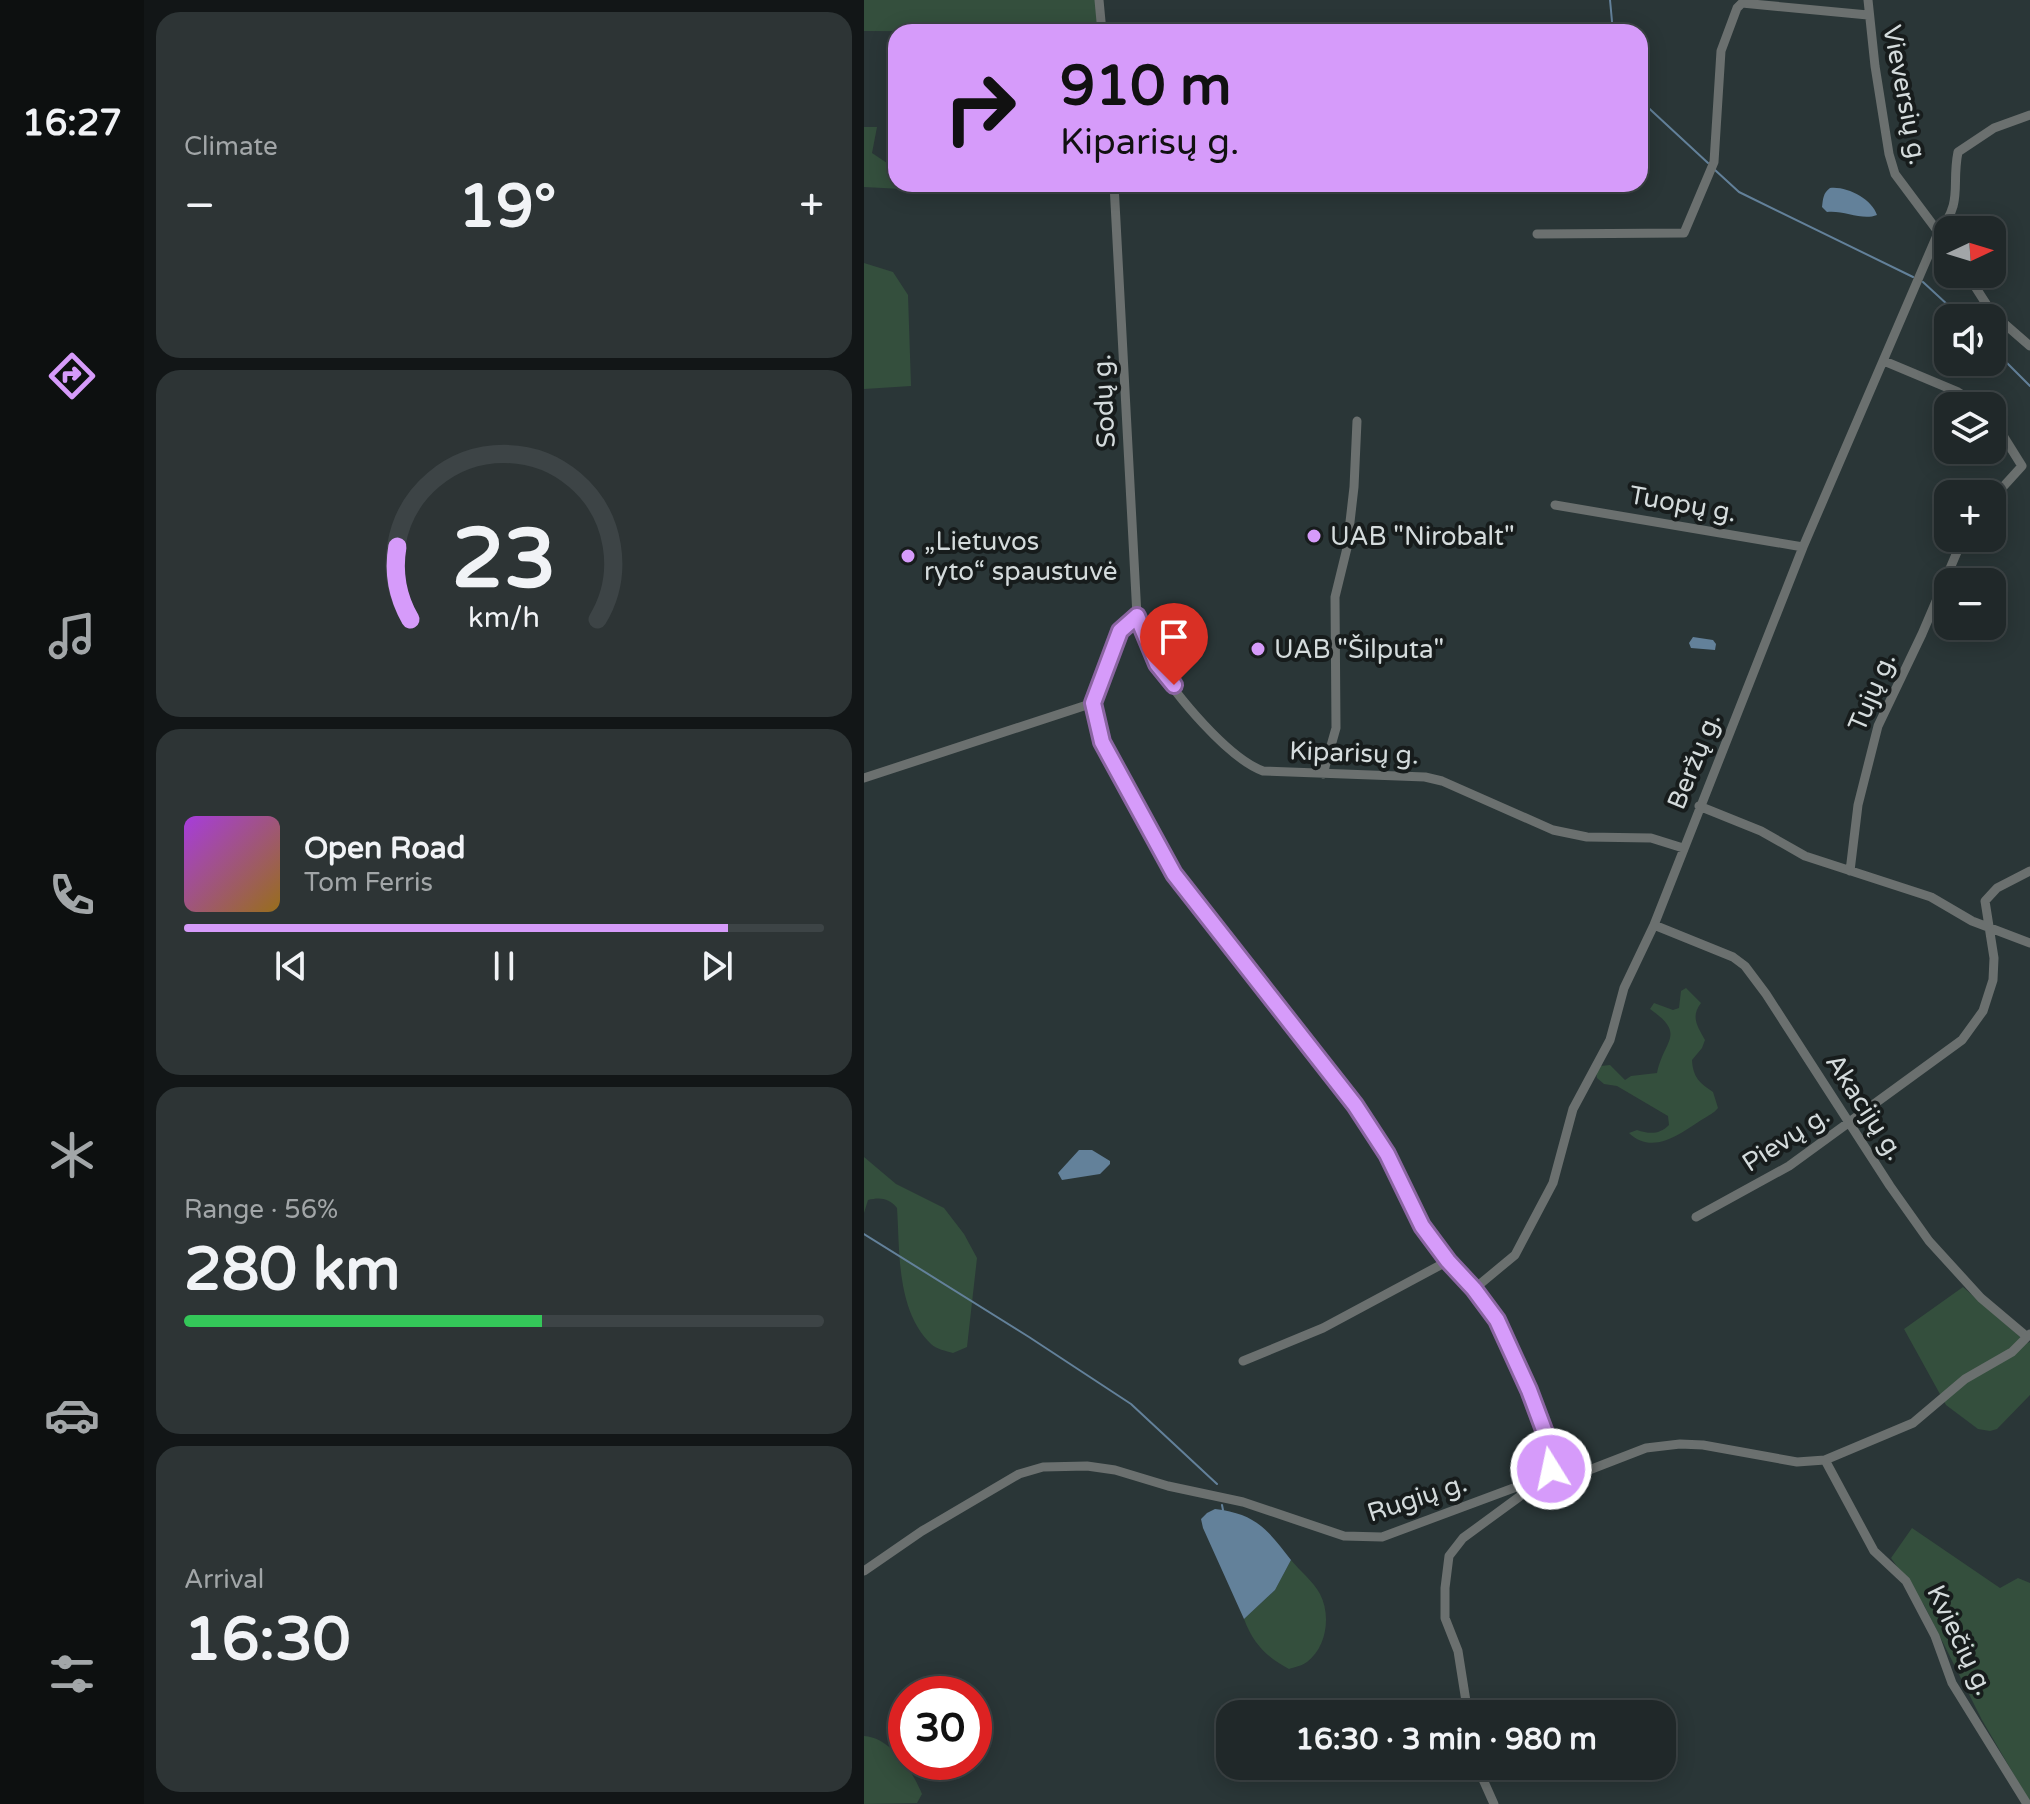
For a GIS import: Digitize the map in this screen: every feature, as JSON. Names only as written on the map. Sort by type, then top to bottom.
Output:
[{"type":"street","points":[[1099,0],[1101,24]]},
{"type":"street","name":"Vieversių g.","points":[[1868,0],[1889,154],[1895,174],[1934,228]]},
{"type":"street","points":[[1537,234],[1684,233],[1714,162],[1721,51],[1737,8],[1742,3],[1868,15]]},
{"type":"street","name":"Beržų g.","points":[[1951,216],[1961,148],[2005,123],[2030,115]]},
{"type":"street","name":"Sodų g.","points":[[1114,192],[1137,616]]},
{"type":"street","name":"Beržų g.","points":[[1474,1289],[1515,1255],[1553,1183],[1573,1109],[1610,1040],[1624,988],[1654,925],[1803,547],[1934,242]]},
{"type":"street","points":[[1976,288],[1992,313],[2030,346]]},
{"type":"street","points":[[1884,361],[1958,392]]},
{"type":"street","points":[[1323,774],[1336,728],[1335,597],[1347,548],[1357,421]]},
{"type":"street","points":[[2006,440],[2030,475]]},
{"type":"street","points":[[2006,484],[2022,466]]},
{"type":"street","name":"Tuopų g.","points":[[1555,505],[1803,547]]},
{"type":"street","name":"Tujų g.","points":[[1850,871],[1855,818],[1878,726],[1957,552]]},
{"type":"street","points":[[1137,616],[1120,631],[1093,703],[1102,742],[1174,874],[1355,1105],[1387,1154],[1422,1226],[1497,1320],[1550,1446],[1551,1469],[1565,1473],[1584,1472],[1646,1448],[1680,1444],[1703,1445],[1797,1462],[1825,1460]]},
{"type":"street","name":"Kiparisų g.","points":[[1137,616],[1157,664],[1222,744],[1243,762],[1263,771],[1425,777],[1442,781],[1553,830],[1587,837],[1651,838],[1683,848]]},
{"type":"street","points":[[864,778],[1093,703]]},
{"type":"street","points":[[1699,806],[1761,831],[1805,856],[1931,897],[1972,921],[2030,943]]},
{"type":"street","name":"Pievų g.","points":[[1696,1217],[1760,1183],[1849,1124],[1893,1088],[1947,1053],[1975,1024],[1983,1011],[1993,980],[1994,958],[1985,901],[1997,888],[2030,871]]},
{"type":"street","name":"Akacijų g.","points":[[1654,925],[1733,957],[1745,966],[1890,1186],[1946,1261],[1981,1298],[2028,1335],[2012,1352],[1965,1379],[1913,1423],[1825,1460]]},
{"type":"street","points":[[1243,1361],[1323,1328],[1448,1261]]},
{"type":"street","name":"Kviečių g.","points":[[1825,1460],[1874,1551],[1906,1581],[1935,1636],[1952,1683],[2027,1804]]},
{"type":"street","name":"Rugių g.","points":[[864,1571],[922,1531],[1019,1474],[1043,1467],[1065,1465],[1115,1470],[1168,1486],[1243,1502],[1358,1538],[1382,1537],[1535,1480],[1551,1469]]},
{"type":"street","points":[[1466,1700],[1458,1651],[1445,1618],[1449,1556],[1463,1538],[1519,1497],[1535,1480]]},
{"type":"street","points":[[1483,1780],[1494,1804]]},
{"type":"green space","points":[[864,0],[1096,0],[1098,24],[888,24],[888,31],[864,31]]},
{"type":"green space","points":[[864,127],[877,127],[872,153],[888,164],[888,188],[864,187]]},
{"type":"green space","points":[[864,263],[893,272],[908,295],[911,386],[864,389]]},
{"type":"green space","points":[[1686,988],[1701,1003],[1696,1017],[1705,1040],[1692,1060],[1694,1071],[1701,1083],[1713,1092],[1718,1108],[1667,1140],[1638,1140],[1629,1133],[1637,1130],[1650,1133],[1661,1131],[1669,1125],[1668,1116],[1617,1086],[1604,1084],[1597,1078],[1596,1072],[1601,1066],[1610,1065],[1625,1080],[1631,1076],[1657,1073],[1670,1032],[1668,1025],[1650,1009],[1654,1003],[1673,1010],[1679,1008],[1681,991]]},
{"type":"green space","points":[[864,1157],[896,1184],[944,1208],[964,1234],[977,1258],[967,1347],[953,1353],[941,1350],[931,1344],[911,1314],[902,1279],[897,1208],[887,1200],[872,1199],[868,1200],[864,1213]]},
{"type":"green space","points":[[1963,1287],[2027,1343],[2030,1342],[2030,1395],[1997,1429],[1990,1431],[1978,1429],[1946,1405],[1904,1329]]},
{"type":"green space","points":[[1912,1528],[2000,1588],[2018,1578],[2030,1583],[2030,1802],[1982,1720],[1924,1605],[1891,1558]]},
{"type":"green space","points":[[1291,1560],[1320,1594],[1326,1621],[1323,1639],[1314,1656],[1289,1669],[1261,1648],[1244,1619],[1275,1590]]},
{"type":"green space","points":[[864,1736],[888,1746],[888,1780],[915,1780],[922,1794],[917,1803],[864,1804]]},
{"type":"water","points":[[1830,188],[1844,189],[1858,195],[1870,204],[1877,215],[1865,217],[1827,212],[1822,204]]},
{"type":"water","points":[[1693,637],[1713,640],[1715,650],[1691,648],[1689,643]]},
{"type":"water","points":[[1079,1150],[1092,1150],[1110,1164],[1100,1174],[1062,1180],[1058,1173]]},
{"type":"water","points":[[1215,1509],[1251,1519],[1275,1540],[1291,1560],[1275,1590],[1244,1619],[1203,1528],[1201,1519]]},
{"type":"waterway","points":[[1610,0],[1612,24]]},
{"type":"waterway","points":[[1648,107],[1708,163]]},
{"type":"waterway","points":[[1715,170],[1739,192],[1913,277]]},
{"type":"waterway","points":[[1923,282],[1947,304]]},
{"type":"waterway","points":[[2006,362],[2030,386]]},
{"type":"waterway","points":[[864,1234],[1131,1404],[1217,1484]]},
{"type":"waterway","points":[[1222,1505],[1223,1510]]},
{"type":"place","name":"UAB \"Nirobalt\"","points":[[1314,536]]},
{"type":"place","name":"„Lietuvos ryto“ spaustuvė","points":[[908,556]]},
{"type":"place","name":"UAB \"Šilputa\"","points":[[1258,649]]},
{"type":"route","points":[[1174,685],[1157,664],[1137,616],[1120,631],[1093,703],[1102,742],[1157,847],[1190,898],[1339,1083],[1387,1154],[1422,1226],[1497,1320],[1518,1363],[1550,1446],[1551,1469]]}]
